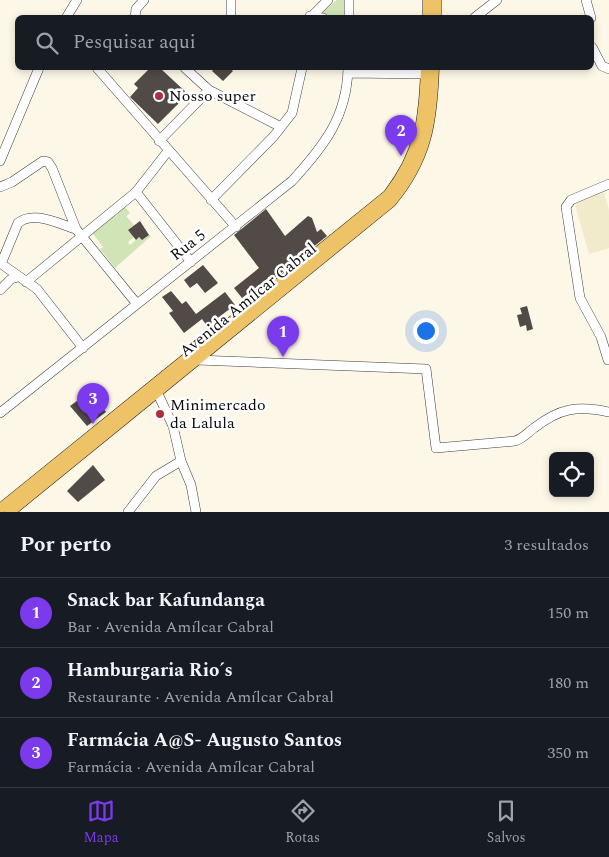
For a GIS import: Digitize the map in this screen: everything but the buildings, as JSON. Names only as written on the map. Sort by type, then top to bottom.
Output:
[{"type":"main road","points":[[428,0],[428,15]]},
{"type":"main road","points":[[436,0],[436,15]]},
{"type":"main road","name":"Avenida Amílcar Cabral","points":[[10,512],[381,212],[401,191],[419,161],[428,136],[433,108],[428,70]]},
{"type":"main road","name":"Avenida Amílcar Cabral","points":[[0,509],[388,195],[407,167],[419,138],[425,107],[428,70]]},
{"type":"street","points":[[68,15],[77,0]]},
{"type":"street","points":[[135,15],[136,9],[144,0]]},
{"type":"street","points":[[231,0],[231,15]]},
{"type":"street","points":[[312,15],[328,0]]},
{"type":"street","points":[[349,0],[349,15]]},
{"type":"street","points":[[478,15],[497,0]]},
{"type":"street","points":[[586,0],[590,15]]},
{"type":"street","points":[[594,51],[602,66],[609,69]]},
{"type":"street","points":[[0,161],[38,70]]},
{"type":"street","points":[[99,70],[236,227]]},
{"type":"street","points":[[186,70],[209,90],[281,127]]},
{"type":"street","points":[[211,200],[292,113],[302,70]]},
{"type":"street","points":[[348,70],[428,70]]},
{"type":"street","name":"Rua 5","points":[[0,413],[236,227],[292,180],[327,140],[341,110],[348,70]]},
{"type":"street","points":[[159,141],[209,90]]},
{"type":"street","points":[[0,290],[11,279],[22,280],[82,237],[85,232],[136,192],[168,151]]},
{"type":"street","points":[[0,188],[46,161],[52,168],[76,229],[137,304]]},
{"type":"street","points":[[607,184],[571,200],[566,207],[580,298],[601,337],[608,360]]},
{"type":"street","points":[[136,192],[191,262]]},
{"type":"street","points":[[76,229],[36,218],[23,219],[18,223],[0,264],[37,289],[83,348]]},
{"type":"street","points":[[197,360],[426,369],[436,448],[514,441],[523,438],[542,422],[575,407],[609,412]]},
{"type":"street","points":[[157,392],[173,426],[181,461],[191,485],[196,512]]},
{"type":"street","points":[[128,512],[156,476],[181,461]]},
{"type":"shaded area","points":[[604,193],[609,210],[609,248],[589,254],[574,201]]},
{"type":"green space","points":[[337,0],[345,0],[346,15],[318,15]]},
{"type":"green space","points":[[124,206],[130,213],[126,216],[134,225],[128,230],[134,237],[128,242],[130,245],[139,237],[142,240],[149,235],[151,236],[115,268],[100,249],[103,247],[91,231],[113,214],[116,216]]},
{"type":"place","name":"Nosso super","points":[[159,96]]},
{"type":"place","name":"Hamburgaria Rio´s","points":[[401,156]]},
{"type":"place","name":"Snack bar Kafundanga","points":[[283,357]]},
{"type":"place","name":"Minimercado da Lalula","points":[[160,414]]},
{"type":"place","name":"Farmácia A@S- Augusto Santos","points":[[93,424]]}]
